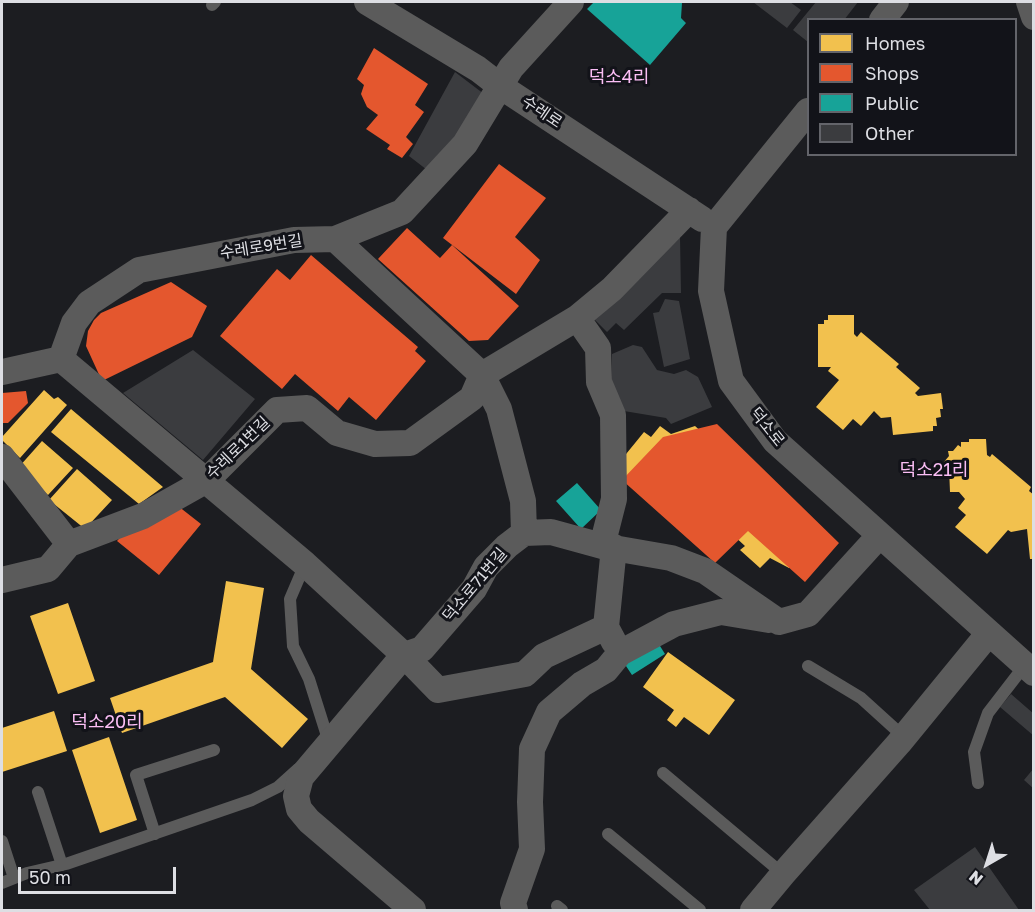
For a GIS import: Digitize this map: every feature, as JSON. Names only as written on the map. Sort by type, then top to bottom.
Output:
[{"type":"street","name":"수레로","points":[[367,2],[478,69],[500,86],[714,227]]},
{"type":"street","name":"수레로9번길","points":[[61,359],[74,323],[89,303],[139,270],[294,240],[335,239],[402,212],[465,144],[511,68],[571,2]]},
{"type":"street","points":[[884,18],[896,2]]},
{"type":"street","points":[[714,227],[807,112]]},
{"type":"street","points":[[482,375],[577,318],[612,289],[688,210]]},
{"type":"street","name":"덕소로","points":[[714,227],[711,291],[731,381],[775,441],[1029,669]]},
{"type":"street","points":[[335,239],[482,375],[499,409],[523,501],[524,533],[551,532],[671,558],[705,570],[778,622]]},
{"type":"street","points":[[577,318],[598,348],[599,382],[613,415],[614,499],[608,546],[606,627],[620,653]]},
{"type":"street","points":[[2,372],[61,359],[305,564],[404,655],[438,690],[525,674],[544,656],[606,627]]},
{"type":"street","name":"수레로1번길","points":[[2,579],[48,569],[69,544],[143,516],[207,480],[277,410],[307,408],[337,433],[375,444],[410,443],[472,398],[482,375]]},
{"type":"street","points":[[2,457],[69,544]]},
{"type":"street","name":"덕소로71번길","points":[[413,910],[309,821],[299,809],[296,796],[301,777],[404,655],[422,649],[474,589],[486,567],[524,533]]},
{"type":"street","points":[[515,910],[513,903],[532,849],[530,802],[532,749],[549,712],[582,684],[606,670],[620,653],[674,624],[721,612],[778,622],[808,614],[880,535]]},
{"type":"street","points":[[753,910],[904,737],[989,633]]},
{"type":"lane","points":[[2,883],[62,865],[252,800],[278,787],[315,754],[327,736],[309,679],[293,646],[290,600],[305,564]]},
{"type":"lane","points":[[808,666],[861,698],[904,737]]},
{"type":"lane","points":[[978,783],[974,752],[988,713],[1029,669]]},
{"type":"lane","points":[[155,834],[136,776],[214,750]]},
{"type":"lane","points":[[663,773],[783,874]]},
{"type":"lane","points":[[38,792],[62,865]]},
{"type":"lane","points":[[608,834],[700,910]]},
{"type":"lane","points":[[2,841],[14,878]]},
{"type":"building: Homes","points":[[828,315],[854,315],[854,334],[857,337],[861,332],[899,364],[896,367],[920,388],[915,393],[918,396],[941,393],[943,409],[940,409],[941,417],[936,418],[937,426],[933,426],[933,431],[893,435],[891,417],[881,418],[874,411],[861,426],[853,419],[843,430],[816,407],[839,380],[828,371],[831,367],[818,367],[818,324],[824,324],[824,320],[828,320]]},
{"type":"building: Homes","points":[[44,390],[54,399],[58,397],[67,405],[20,458],[2,440],[2,437]]},
{"type":"building: Homes","points":[[71,409],[163,487],[139,504],[51,432]]},
{"type":"building: Homes","points":[[660,426],[671,434],[695,426],[815,537],[789,568],[770,558],[760,568],[740,550],[745,546],[719,522],[712,525],[668,485],[643,493],[621,473],[622,459],[644,432],[651,437]]},
{"type":"building: Homes","points":[[969,439],[986,439],[987,455],[990,457],[992,454],[1031,487],[1029,491],[1034,495],[1034,559],[1030,559],[1027,529],[1011,532],[1008,530],[987,554],[955,527],[966,515],[958,508],[965,499],[959,492],[950,492],[949,468],[943,463],[949,456],[948,451],[953,451],[958,445],[961,447],[961,442],[969,442]]},
{"type":"building: Homes","points":[[42,441],[73,468],[48,495],[18,468]]},
{"type":"building: Homes","points":[[77,469],[112,500],[85,529],[49,500]]},
{"type":"building: Homes","points":[[226,581],[264,588],[251,669],[308,719],[282,748],[225,697],[122,733],[110,698],[213,662]]},
{"type":"building: Homes","points":[[68,603],[95,681],[58,694],[30,616]]},
{"type":"building: Homes","points":[[668,652],[735,700],[709,735],[684,717],[676,727],[667,720],[674,710],[643,687]]},
{"type":"building: Homes","points":[[54,711],[67,751],[2,772],[2,728]]},
{"type":"building: Homes","points":[[109,737],[137,820],[100,833],[72,750]]},
{"type":"building: Shops","points":[[374,48],[428,84],[415,105],[424,112],[406,137],[413,144],[402,158],[387,149],[390,145],[366,129],[378,115],[367,107],[361,94],[364,85],[357,79]]},
{"type":"building: Shops","points":[[499,164],[546,198],[515,237],[540,260],[516,294],[443,238]]},
{"type":"building: Shops","points":[[407,228],[440,258],[452,245],[519,306],[488,340],[469,341],[378,259]]},
{"type":"building: Shops","points":[[311,255],[418,347],[415,351],[426,361],[376,420],[349,397],[338,411],[295,374],[282,389],[220,336],[277,269],[290,280]]},
{"type":"building: Shops","points":[[171,282],[207,306],[192,337],[102,381],[86,346],[88,331],[94,320],[101,313]]},
{"type":"building: Shops","points":[[26,391],[28,403],[8,423],[2,423],[2,393]]},
{"type":"building: Shops","points":[[717,424],[839,543],[805,582],[748,531],[715,563],[622,480],[663,437]]},
{"type":"building: Shops","points":[[178,506],[201,524],[159,575],[117,541],[126,531]]},
{"type":"building: Public","points":[[594,2],[682,3],[681,18],[686,23],[650,65],[587,9]]},
{"type":"building: Public","points":[[577,483],[601,510],[581,529],[556,501]]},
{"type":"building: Public","points":[[655,638],[665,654],[632,675],[622,660]]},
{"type":"building: Other","points":[[753,2],[790,2],[801,10],[787,28]]},
{"type":"building: Other","points":[[816,2],[858,2],[846,18],[807,18],[807,41],[793,30]]},
{"type":"building: Other","points":[[455,72],[484,94],[431,173],[409,156]]},
{"type":"building: Other","points":[[674,235],[680,237],[681,293],[662,293],[624,330],[616,323],[607,332],[591,316]]},
{"type":"building: Other","points":[[665,299],[679,301],[690,359],[664,367],[653,313],[659,312]]},
{"type":"building: Other","points":[[633,345],[642,347],[657,370],[674,374],[686,370],[698,377],[712,407],[671,424],[666,418],[624,411],[612,385],[612,354]]},
{"type":"building: Other","points":[[193,350],[255,399],[203,460],[123,393]]},
{"type":"building: Other","points":[[1011,694],[1034,714],[1034,736],[1000,707]]},
{"type":"building: Other","points":[[1034,768],[1034,789],[1024,780]]},
{"type":"building: Other","points":[[975,847],[1019,910],[930,910],[914,890]]},
{"type":"district","name":"덕소4리","points":[[619,77]]},
{"type":"district","name":"덕소21리","points":[[934,470]]},
{"type":"district","name":"덕소20리","points":[[107,722]]}]
